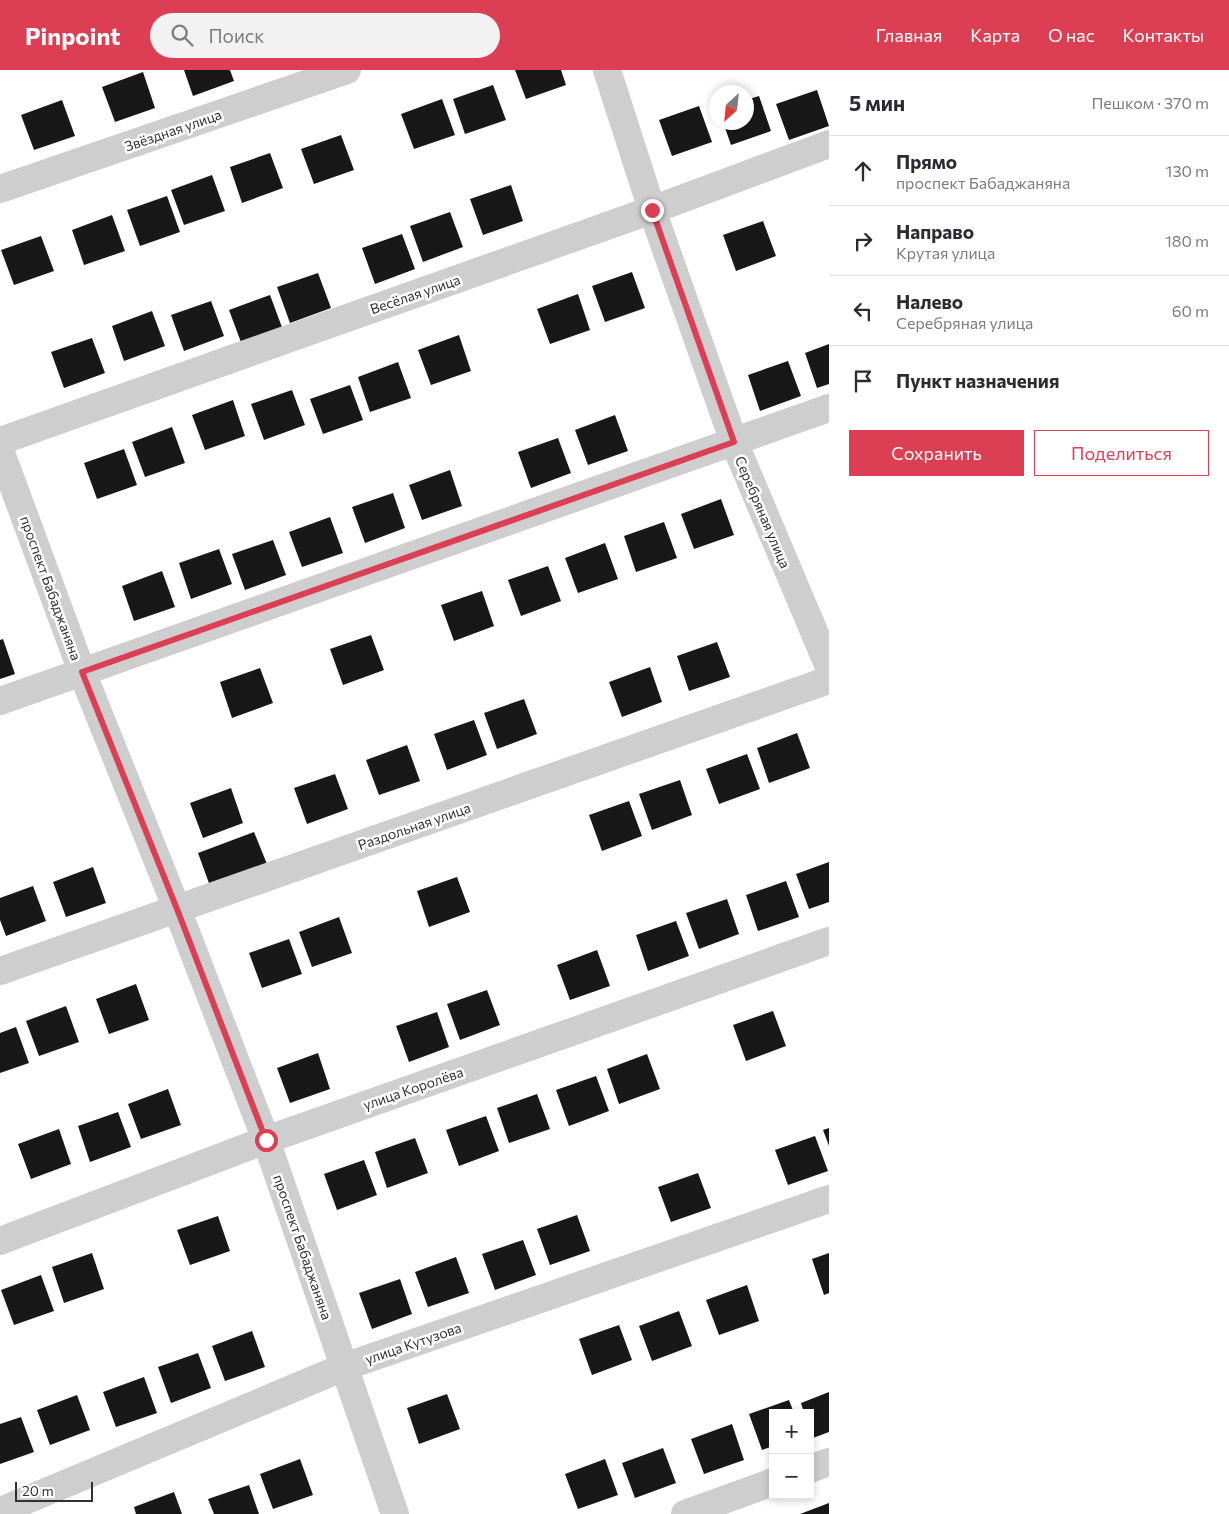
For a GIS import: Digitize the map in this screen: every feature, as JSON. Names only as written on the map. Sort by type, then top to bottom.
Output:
[{"type":"street","name":"Звёздная улица","points":[[0,189],[347,70]]},
{"type":"street","name":"Серебряная улица","points":[[607,70],[652,210],[734,442],[829,667]]},
{"type":"street","name":"Весёлая улица","points":[[0,441],[652,210],[829,144]]},
{"type":"street","points":[[0,701],[829,408]]},
{"type":"street","name":"проспект Бабаджаняна","points":[[0,450],[82,672],[177,909],[266,1140],[395,1514]]},
{"type":"street","name":"Раздольная улица","points":[[0,971],[829,680]]},
{"type":"street","name":"улица Королёва","points":[[0,1241],[266,1140],[829,941]]},
{"type":"street","name":"улица Кутузова","points":[[6,1510],[344,1367],[829,1199]]},
{"type":"street","points":[[814,1467],[829,1462]]},
{"type":"street","points":[[685,1514],[769,1483]]},
{"type":"building","points":[[184,70],[230,70],[234,81],[193,96]]},
{"type":"building","points":[[515,70],[561,70],[566,85],[526,99]]},
{"type":"building","points":[[143,72],[155,108],[115,122],[102,87]]},
{"type":"building","points":[[493,85],[506,120],[465,134],[453,99]]},
{"type":"building","points":[[817,90],[829,126],[789,140],[776,104]]},
{"type":"building","points":[[759,96],[771,131],[731,145],[726,130],[754,130],[754,98]]},
{"type":"building","points":[[442,99],[455,135],[414,149],[401,114]]},
{"type":"building","points":[[62,100],[75,136],[34,150],[21,115]]},
{"type":"building","points":[[699,106],[712,142],[672,156],[659,120]]},
{"type":"building","points":[[341,135],[354,170],[314,184],[301,149]]},
{"type":"building","points":[[270,153],[283,188],[242,203],[230,167]]},
{"type":"building","points":[[212,175],[225,211],[184,225],[171,190]]},
{"type":"building","points":[[511,185],[523,221],[483,235],[470,199]]},
{"type":"building","points":[[167,196],[180,232],[140,246],[127,210]]},
{"type":"building","points":[[450,212],[463,247],[423,262],[410,226]]},
{"type":"building","points":[[112,215],[125,251],[84,265],[72,230]]},
{"type":"building","points":[[763,221],[776,256],[736,271],[723,235]]},
{"type":"building","points":[[402,234],[415,269],[375,284],[362,248]]},
{"type":"building","points":[[41,236],[54,271],[14,285],[1,250]]},
{"type":"building","points":[[632,272],[645,308],[605,322],[592,286]]},
{"type":"building","points":[[318,273],[331,308],[290,323],[277,287]]},
{"type":"building","points":[[578,294],[590,330],[550,344],[537,309]]},
{"type":"building","points":[[270,295],[283,330],[242,345],[229,310]]},
{"type":"building","points":[[211,301],[224,336],[184,351],[171,315]]},
{"type":"building","points":[[152,311],[165,346],[124,361],[112,326]]},
{"type":"building","points":[[459,335],[471,371],[431,385],[418,350]]},
{"type":"building","points":[[92,338],[105,373],[64,388],[51,352]]},
{"type":"building","points":[[829,344],[829,384],[817,388],[805,353]]},
{"type":"building","points":[[788,361],[801,396],[760,411],[748,375]]},
{"type":"building","points":[[398,362],[411,398],[370,412],[358,377]]},
{"type":"building","points":[[350,385],[363,420],[323,434],[310,399]]},
{"type":"building","points":[[292,390],[305,425],[264,440],[251,404]]},
{"type":"building","points":[[233,400],[245,436],[205,450],[192,415]]},
{"type":"building","points":[[615,415],[628,451],[588,465],[575,430]]},
{"type":"building","points":[[172,427],[185,463],[145,477],[132,442]]},
{"type":"building","points":[[558,438],[571,473],[531,488],[518,452]]},
{"type":"building","points":[[124,449],[137,485],[97,499],[84,463]]},
{"type":"building","points":[[450,470],[462,506],[422,520],[409,485]]},
{"type":"building","points":[[393,493],[405,528],[365,543],[352,507]]},
{"type":"building","points":[[721,499],[734,535],[694,549],[681,514]]},
{"type":"building","points":[[330,517],[343,553],[302,567],[289,532]]},
{"type":"building","points":[[664,522],[677,558],[636,572],[624,536]]},
{"type":"building","points":[[273,540],[286,575],[245,590],[232,554]]},
{"type":"building","points":[[605,543],[618,579],[578,593],[565,558]]},
{"type":"building","points":[[219,549],[232,584],[191,599],[179,563]]},
{"type":"building","points":[[548,566],[561,601],[521,616],[508,580]]},
{"type":"building","points":[[162,571],[175,607],[134,621],[122,586]]},
{"type":"building","points":[[482,591],[494,626],[454,641],[441,605]]},
{"type":"building","points":[[371,635],[384,670],[343,685],[330,649]]},
{"type":"building","points":[[3,639],[15,674],[0,679],[0,640]]},
{"type":"building","points":[[717,642],[730,677],[689,691],[677,656]]},
{"type":"building","points":[[650,667],[662,702],[622,717],[609,682]]},
{"type":"building","points":[[260,668],[273,703],[232,718],[220,682]]},
{"type":"building","points":[[524,699],[537,734],[497,749],[484,713]]},
{"type":"building","points":[[474,720],[487,755],[447,770],[434,734]]},
{"type":"building","points":[[797,733],[810,768],[769,783],[757,748]]},
{"type":"building","points":[[407,745],[420,781],[379,795],[366,760]]},
{"type":"building","points":[[747,754],[760,789],[719,804],[706,769]]},
{"type":"building","points":[[335,774],[348,809],[307,824],[294,788]]},
{"type":"building","points":[[680,780],[692,815],[652,830],[639,794]]},
{"type":"building","points":[[231,788],[243,823],[203,838],[190,803]]},
{"type":"building","points":[[629,801],[642,836],[602,851],[589,815]]},
{"type":"building","points":[[254,832],[267,864],[210,886],[198,853]]},
{"type":"building","points":[[829,862],[829,902],[809,909],[796,874]]},
{"type":"building","points":[[93,867],[106,903],[66,917],[53,882]]},
{"type":"building","points":[[457,877],[470,912],[429,927],[417,891]]},
{"type":"building","points":[[786,881],[799,917],[758,931],[746,895]]},
{"type":"building","points":[[33,886],[46,921],[6,936],[0,920],[0,898]]},
{"type":"building","points":[[727,899],[739,934],[699,949],[686,913]]},
{"type":"building","points":[[339,917],[352,953],[312,967],[299,932]]},
{"type":"building","points":[[676,921],[689,956],[648,971],[636,935]]},
{"type":"building","points":[[289,939],[302,974],[262,988],[249,953]]},
{"type":"building","points":[[597,950],[610,986],[570,1000],[557,965]]},
{"type":"building","points":[[136,984],[149,1020],[109,1034],[96,999]]},
{"type":"building","points":[[487,990],[500,1025],[460,1040],[447,1004]]},
{"type":"building","points":[[66,1006],[79,1042],[39,1056],[26,1021]]},
{"type":"building","points":[[773,1011],[786,1046],[746,1061],[733,1025]]},
{"type":"building","points":[[437,1012],[449,1047],[409,1062],[396,1026]]},
{"type":"building","points":[[16,1027],[29,1063],[0,1073],[0,1033]]},
{"type":"building","points":[[318,1053],[330,1089],[290,1103],[277,1068]]},
{"type":"building","points":[[647,1054],[660,1089],[619,1104],[607,1069]]},
{"type":"building","points":[[596,1076],[609,1111],[569,1126],[556,1090]]},
{"type":"building","points":[[168,1089],[181,1125],[141,1139],[128,1104]]},
{"type":"building","points":[[537,1094],[550,1129],[509,1143],[497,1108]]},
{"type":"building","points":[[118,1112],[131,1147],[90,1162],[78,1126]]},
{"type":"building","points":[[486,1116],[499,1151],[459,1166],[446,1130]]},
{"type":"building","points":[[829,1128],[829,1146],[823,1130]]},
{"type":"building","points":[[59,1129],[71,1164],[31,1179],[18,1144]]},
{"type":"building","points":[[815,1136],[828,1171],[788,1185],[775,1150]]},
{"type":"building","points":[[415,1138],[428,1173],[387,1188],[375,1152]]},
{"type":"building","points":[[364,1160],[377,1195],[337,1210],[324,1174]]},
{"type":"building","points":[[698,1173],[711,1208],[671,1222],[658,1187]]},
{"type":"building","points":[[577,1215],[590,1251],[550,1265],[537,1229]]},
{"type":"building","points":[[218,1216],[230,1251],[190,1265],[177,1230]]},
{"type":"building","points":[[523,1240],[536,1275],[495,1290],[482,1254]]},
{"type":"building","points":[[92,1253],[104,1289],[64,1303],[52,1267]]},
{"type":"building","points":[[829,1253],[829,1293],[824,1295],[812,1259]]},
{"type":"building","points":[[456,1257],[469,1293],[428,1307],[415,1272]]},
{"type":"building","points":[[41,1275],[54,1311],[14,1325],[1,1290]]},
{"type":"building","points":[[400,1279],[412,1314],[372,1329],[359,1293]]},
{"type":"building","points":[[747,1285],[759,1321],[719,1335],[706,1300]]},
{"type":"building","points":[[679,1311],[692,1346],[652,1361],[639,1326]]},
{"type":"building","points":[[619,1325],[632,1360],[592,1375],[579,1339]]},
{"type":"building","points":[[252,1331],[265,1367],[225,1381],[212,1346]]},
{"type":"building","points":[[198,1353],[211,1388],[171,1403],[158,1367]]},
{"type":"building","points":[[144,1377],[157,1413],[116,1427],[103,1392]]},
{"type":"building","points":[[829,1392],[829,1432],[814,1438],[814,1409],[803,1409],[801,1403]]},
{"type":"building","points":[[447,1394],[460,1429],[419,1444],[407,1408]]},
{"type":"building","points":[[77,1395],[90,1430],[50,1445],[37,1410]]},
{"type":"building","points":[[789,1400],[792,1409],[769,1409],[769,1447],[762,1450],[749,1414]]},
{"type":"building","points":[[21,1417],[34,1452],[0,1464],[0,1424]]},
{"type":"building","points":[[732,1424],[744,1460],[704,1474],[691,1439]]},
{"type":"building","points":[[663,1448],[676,1483],[635,1498],[622,1463]]},
{"type":"building","points":[[300,1459],[313,1495],[273,1509],[260,1474]]},
{"type":"building","points":[[605,1459],[618,1495],[578,1509],[565,1474]]},
{"type":"building","points":[[249,1485],[259,1514],[214,1514],[208,1499]]},
{"type":"building","points":[[174,1492],[182,1514],[136,1514],[134,1507]]},
{"type":"building","points":[[829,1503],[829,1514],[800,1514]]},
{"type":"route","points":[[266,1140],[177,909],[82,672],[734,442],[652,210]]}]
